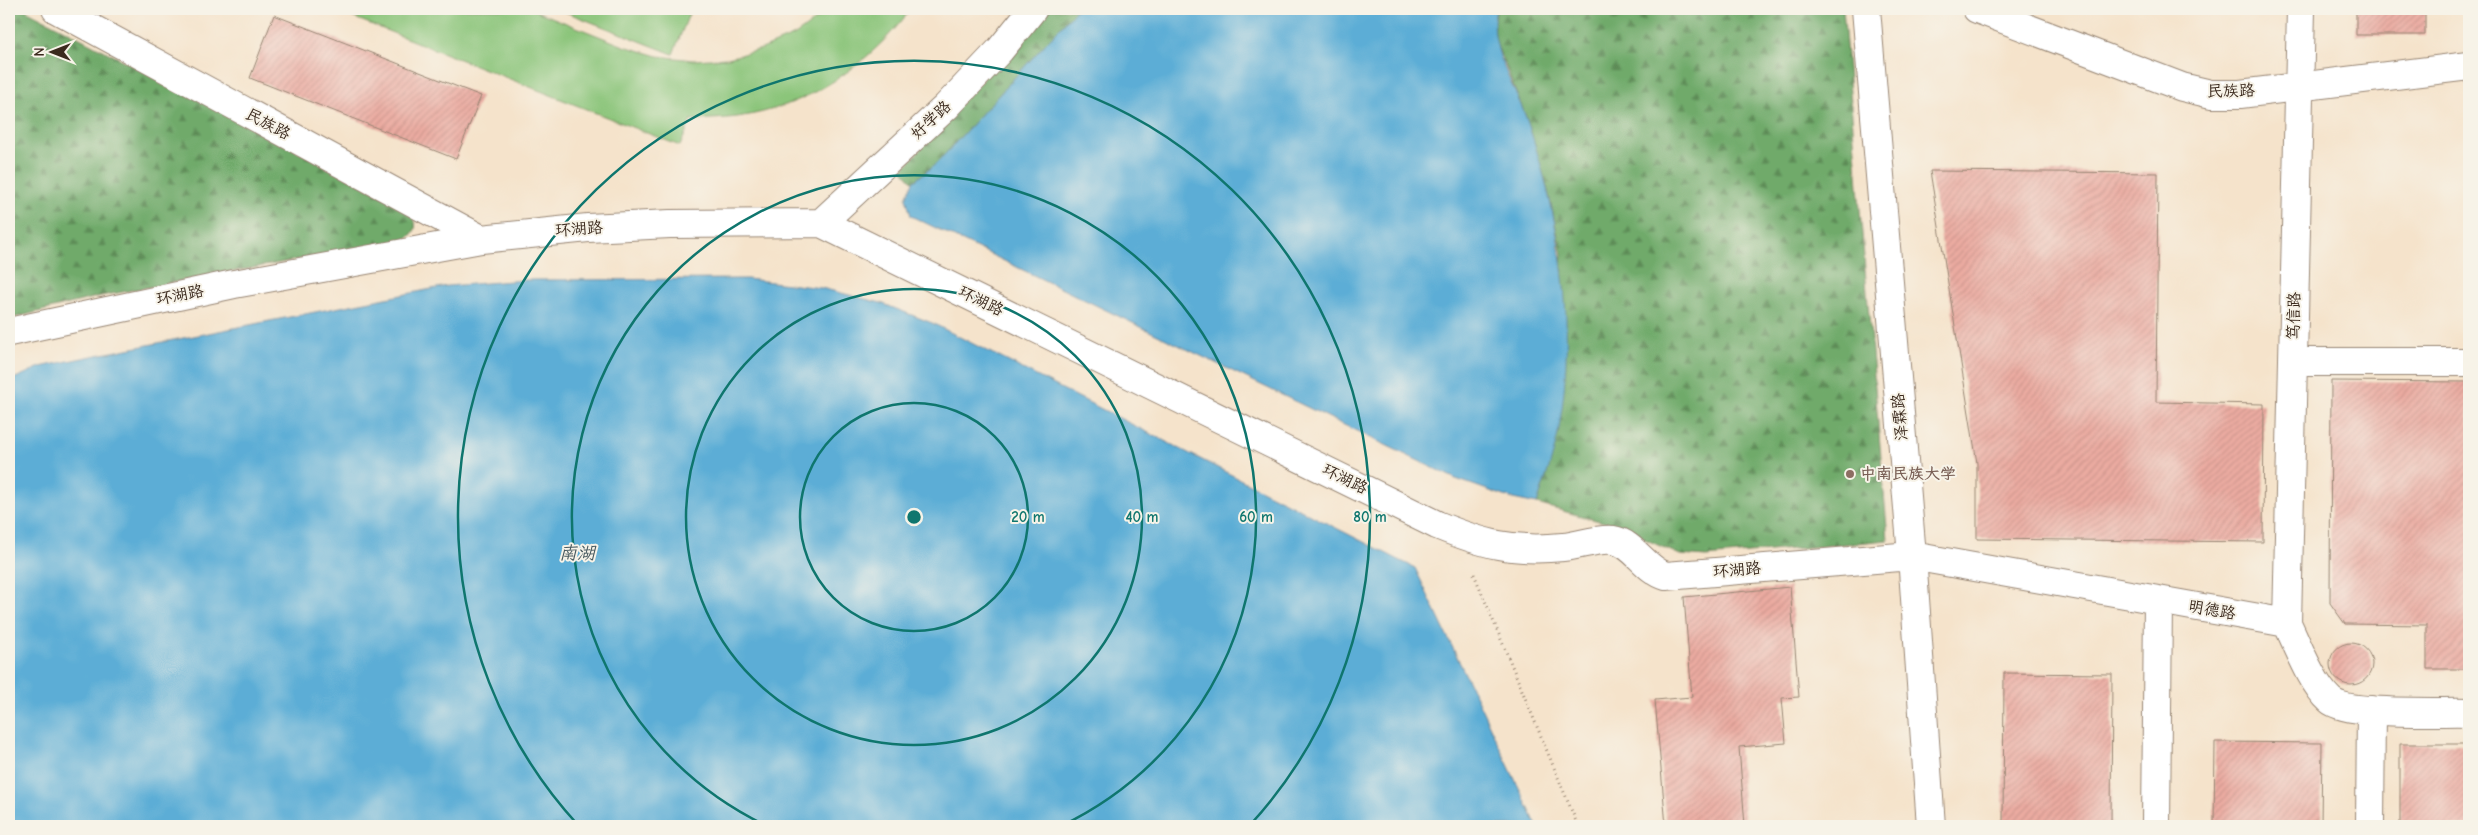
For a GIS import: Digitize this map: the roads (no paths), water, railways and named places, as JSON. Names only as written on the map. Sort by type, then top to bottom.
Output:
[{"type":"street","name":"民族路","points":[[56,9],[481,238]]},
{"type":"street","name":"好学路","points":[[821,223],[946,107],[1000,50],[1033,9]]},
{"type":"street","name":"泽霖路","points":[[1866,9],[1912,556],[1931,826]]},
{"type":"street","name":"民族路","points":[[1976,9],[2196,92],[2240,94],[2469,66]]},
{"type":"street","name":"笃信路","points":[[2286,624],[2301,9]]},
{"type":"street","name":"环湖路","points":[[9,332],[234,284],[481,238],[588,228],[821,223],[1437,524],[1472,539],[1494,545],[1526,549],[1567,547],[1611,540],[1624,545],[1650,568],[1666,576],[1912,556]]},
{"type":"street","points":[[2293,362],[2469,362]]},
{"type":"street","name":"明德路","points":[[1912,556],[2286,624]]},
{"type":"street","points":[[2156,826],[2158,600]]},
{"type":"street","points":[[2286,624],[2321,691],[2329,700],[2345,708],[2469,712]]},
{"type":"street","points":[[2370,710],[2370,826]]},
{"type":"water","points":[[1077,9],[1496,9],[1494,24],[1499,53],[1523,109],[1540,160],[1557,236],[1563,274],[1566,312],[1564,389],[1557,437],[1537,504],[1513,499],[1456,479],[911,216],[906,198],[913,182],[937,163]]},
{"type":"water","name":"南湖","points":[[747,279],[821,288],[881,303],[932,323],[1415,568],[1537,826],[9,826],[9,381],[40,367],[447,286],[525,280]]},
{"type":"place","name":"中南民族大学","points":[[1850,474]]}]
